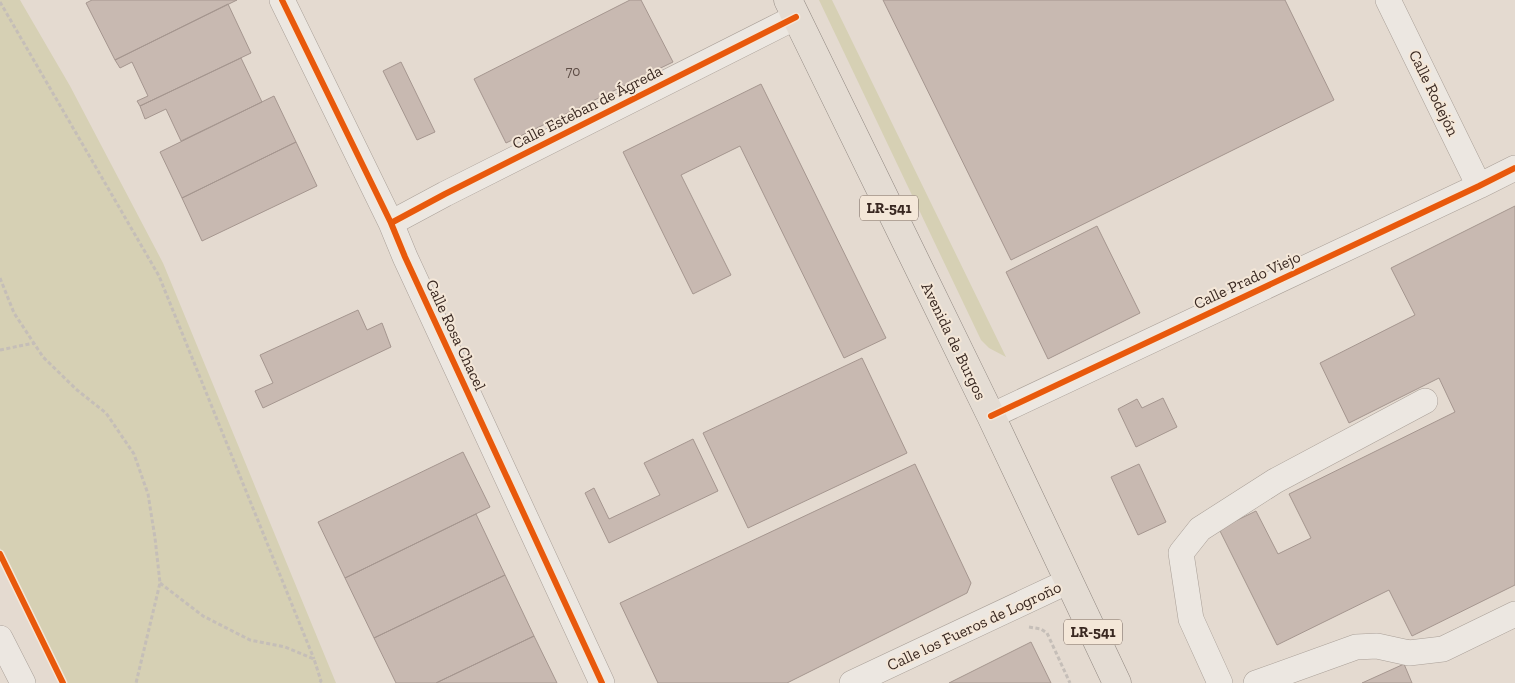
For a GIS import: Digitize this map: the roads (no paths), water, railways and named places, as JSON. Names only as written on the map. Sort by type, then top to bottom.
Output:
[{"type":"main road","name":"Avenida de Burgos","points":[[792,9],[991,416],[1117,683]]},
{"type":"street","name":"Calle Rosa Chacel","points":[[282,0],[392,223],[409,266],[602,683]]},
{"type":"street","name":"Calle Rodejón","points":[[1388,0],[1479,186]]},
{"type":"street","name":"Calle Esteban de Ágreda","points":[[392,223],[792,9]]},
{"type":"street","name":"Calle Prado Viejo","points":[[991,416],[1515,168]]},
{"type":"street","points":[[1220,683],[1191,619],[1181,553],[1200,529],[1275,481],[1425,401]]},
{"type":"street","name":"Calle los Fueros de Logroño","points":[[852,683],[1068,581]]},
{"type":"street","points":[[1256,683],[1356,647],[1377,646],[1409,653],[1442,649],[1515,614]]},
{"type":"street","points":[[0,638],[23,683]]}]
